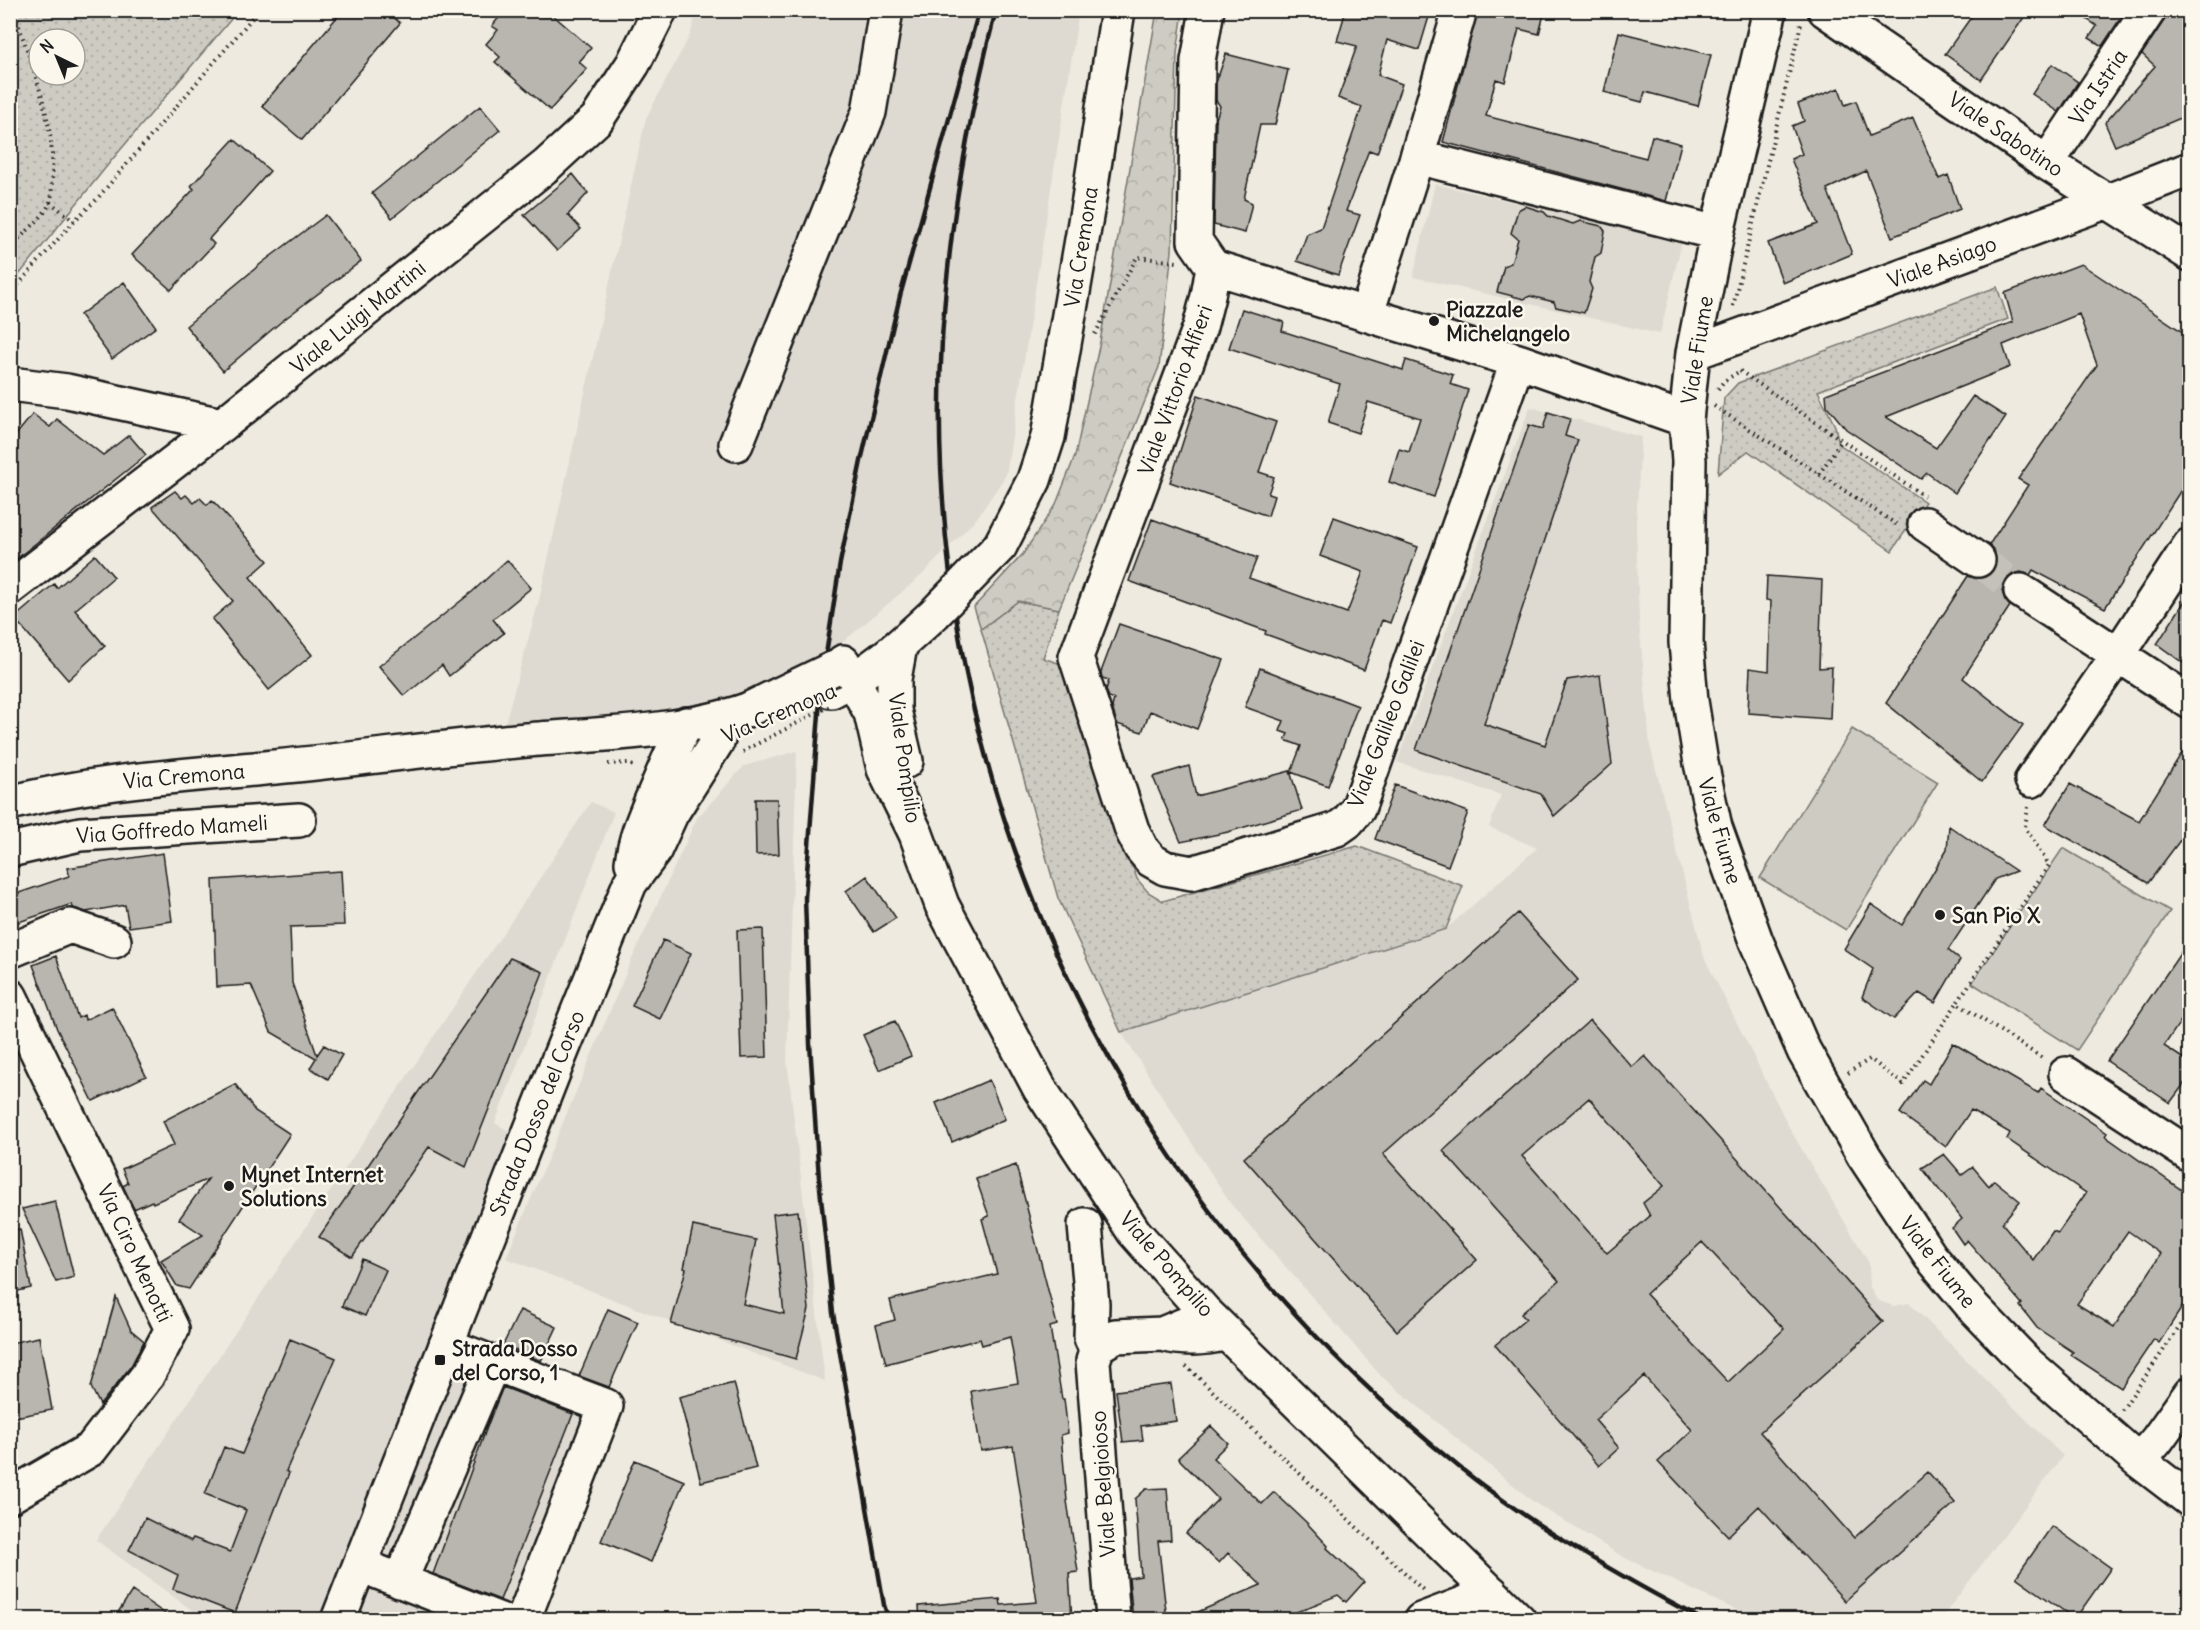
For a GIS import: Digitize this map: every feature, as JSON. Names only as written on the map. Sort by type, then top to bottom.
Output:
[{"type":"street","name":"Viale Luigi Martini","points":[[12,587],[222,425],[547,165],[597,119],[633,64],[660,10]]},
{"type":"street","points":[[736,444],[869,112],[886,10]]},
{"type":"street","name":"Via Cremona","points":[[10,803],[84,786],[130,780],[360,759],[434,763],[673,733],[718,740],[750,729],[900,646],[931,602],[994,540],[1005,517],[1034,480],[1046,446],[1089,199],[1118,10]]},
{"type":"street","points":[[1207,10],[1198,61],[1195,241],[1213,267],[1521,362],[1705,414]]},
{"type":"street","points":[[1367,313],[1417,157],[1460,10]]},
{"type":"street","name":"Viale Fiume","points":[[1770,10],[1717,233],[1693,353],[1705,414],[1689,461],[1686,642],[1691,701],[1715,827],[1756,941],[1804,1051],[1864,1156],[1930,1256],[1972,1306],[2027,1363],[2139,1461],[2190,1500]]},
{"type":"street","name":"Via Istria","points":[[2047,163],[2149,10]]},
{"type":"street","name":"Viale Sabotino","points":[[1814,14],[2190,254]]},
{"type":"street","points":[[1417,157],[1717,233]]},
{"type":"street","name":"Viale Asiago","points":[[1693,353],[2190,169]]},
{"type":"street","name":"Viale Vittorio Alfieri","points":[[1076,657],[1200,327],[1213,267]]},
{"type":"street","name":"Viale Galileo Galilei","points":[[1076,657],[1132,830],[1141,848],[1151,860],[1165,868],[1192,873],[1337,829],[1358,809],[1512,377],[1521,362]]},
{"type":"street","points":[[10,384],[67,391],[222,425]]},
{"type":"street","points":[[1925,524],[1978,560]]},
{"type":"street","points":[[2032,780],[2190,545]]},
{"type":"street","points":[[2021,591],[2190,702]]},
{"type":"street","name":"Via Cremona","points":[[838,681],[883,632],[931,602]]},
{"type":"street","name":"Viale Pompilio","points":[[900,646],[894,680],[894,710],[911,785],[916,834]]},
{"type":"street","name":"Viale Pompilio","points":[[838,681],[871,713],[884,769],[916,834],[942,905],[1040,1089],[1134,1232],[1216,1322],[1520,1620]]},
{"type":"street","name":"Via Cremona","points":[[593,744],[635,750],[673,733],[728,717],[750,729]]},
{"type":"street","name":"Strada Dosso del Corso","points":[[338,1620],[630,883],[637,835],[673,733]]},
{"type":"street","name":"Strada Dosso del Corso","points":[[630,883],[654,851],[680,798],[718,740]]},
{"type":"street","name":"Via Goffredo Mameli","points":[[10,850],[80,834],[299,820]]},
{"type":"street","points":[[10,951],[70,926],[114,941]]},
{"type":"street","name":"Via Ciro Menotti","points":[[10,996],[172,1329],[147,1376],[91,1449],[10,1496]]},
{"type":"street","points":[[2066,1074],[2190,1155]]},
{"type":"street","name":"Viale Belgioioso","points":[[1085,1225],[1092,1304],[1091,1338],[1106,1343],[1093,1361],[1113,1620]]},
{"type":"street","points":[[1106,1343],[1162,1334],[1191,1322],[1216,1322]]},
{"type":"street","points":[[446,1345],[606,1406],[523,1620]]},
{"type":"street","points":[[400,1581],[493,1363]]},
{"type":"street","points":[[2139,1461],[2190,1394]]},
{"type":"street","points":[[360,1565],[500,1620]]},
{"type":"street","points":[[1421,1620],[1492,1593]]},
{"type":"path","points":[[10,247],[39,218],[50,202],[52,172],[51,132],[38,82],[14,10]]},
{"type":"path","points":[[10,294],[74,221],[96,200],[259,10]]},
{"type":"path","points":[[1732,311],[1814,14]]},
{"type":"path","points":[[50,202],[74,221]]},
{"type":"path","points":[[1093,337],[1137,257],[1213,267]]},
{"type":"path","points":[[1740,371],[1931,501],[1925,524],[1913,535],[1819,474],[1705,414],[1724,381],[1740,371]]},
{"type":"path","points":[[1819,474],[1842,440]]},
{"type":"path","points":[[750,729],[838,681]]},
{"type":"path","points":[[1840,1066],[1845,1075],[1870,1059],[1903,1084],[2049,866],[2025,827],[2032,780]]},
{"type":"path","points":[[1956,1003],[2066,1074]]},
{"type":"path","points":[[2113,1405],[2121,1412],[2190,1312]]},
{"type":"shaded area","points":[[697,11],[1079,11],[1006,475],[977,518],[922,575],[843,642],[762,690],[675,715],[505,723],[539,600],[646,118],[690,35]]},
{"type":"shaded area","points":[[1435,184],[1682,241],[1660,334],[1413,277]]},
{"type":"shaded area","points":[[1530,407],[1641,437],[1636,525],[1639,621],[1650,746],[1704,957],[1791,1131],[1869,1263],[1870,1287],[1877,1300],[1893,1306],[1909,1303],[2063,1456],[1941,1619],[1755,1619],[1623,1557],[1535,1503],[1381,1376],[1230,1203],[1121,1032],[1446,929],[1537,848],[1489,827],[1501,795],[1397,762]]},
{"type":"shaded area","points":[[797,751],[787,1060],[825,1381],[506,1258],[631,961],[697,818],[744,766]]},
{"type":"shaded area","points":[[591,802],[614,812],[495,1123],[519,1137],[329,1619],[194,1619],[197,1614],[96,1540]]},
{"type":"shaded area","points":[[451,1367],[590,1400],[505,1619],[356,1620]]},
{"type":"green space","points":[[11,10],[238,11],[111,161],[11,285]]},
{"type":"green space","points":[[1157,11],[1183,11],[1177,53],[1172,251],[1159,367],[1059,609],[1018,601],[981,629],[974,607],[1023,554],[1056,504],[1075,456],[1100,342]]},
{"type":"green space","points":[[1997,287],[2008,319],[1818,391],[1835,426],[1839,444],[1925,502],[1892,551],[1748,451],[1718,474],[1724,398],[1738,383]]},
{"type":"green space","points":[[1018,601],[1059,609],[1043,658],[1067,666],[1137,879],[1148,892],[1163,901],[1357,846],[1463,886],[1446,929],[1121,1032],[1058,898],[981,629]]},
{"type":"green space","points":[[1852,729],[1938,782],[1846,930],[1760,878]]},
{"type":"green space","points":[[2063,848],[2170,911],[2077,1050],[1972,983]]},
{"type":"building","points":[[343,10],[386,10],[400,23],[302,140],[262,106]]},
{"type":"building","points":[[505,10],[547,10],[591,48],[579,62],[587,69],[550,110],[495,62],[500,57],[486,44],[498,30],[492,26]]},
{"type":"building","points":[[1346,10],[1431,10],[1419,50],[1387,40],[1378,75],[1402,84],[1377,153],[1369,150],[1346,211],[1360,215],[1338,275],[1297,261],[1307,234],[1321,228],[1362,107],[1338,98],[1357,46],[1337,41]]},
{"type":"building","points":[[1478,10],[1545,10],[1539,34],[1519,29],[1505,82],[1496,79],[1486,116],[1646,158],[1652,136],[1681,144],[1666,201],[1443,142]]},
{"type":"building","points":[[1976,10],[2029,10],[1981,80],[1945,54]]},
{"type":"building","points":[[2073,10],[2126,10],[2102,46],[2089,38],[2097,26]]},
{"type":"building","points":[[2171,10],[2190,10],[2190,114],[2115,146],[2105,123],[2155,66],[2142,54]]},
{"type":"building","points":[[1619,32],[1711,55],[1698,106],[1645,92],[1642,102],[1604,92]]},
{"type":"building","points":[[1226,54],[1288,70],[1275,125],[1260,125],[1244,199],[1252,203],[1245,233],[1214,225],[1216,119],[1220,106],[1216,100],[1216,83]]},
{"type":"building","points":[[2052,64],[2078,82],[2059,112],[2032,94]]},
{"type":"building","points":[[1839,88],[1845,105],[1856,101],[1869,136],[1913,118],[1939,179],[1948,175],[1960,209],[1892,237],[1866,171],[1827,189],[1852,254],[1783,283],[1768,243],[1818,224],[1791,159],[1802,154],[1792,126],[1804,121],[1798,104]]},
{"type":"building","points":[[480,106],[500,130],[392,218],[372,193]]},
{"type":"building","points":[[234,139],[270,171],[209,239],[214,244],[171,290],[132,255],[194,189],[191,186]]},
{"type":"building","points":[[573,174],[588,193],[568,215],[581,229],[557,251],[524,215]]},
{"type":"building","points":[[1525,206],[1573,224],[1580,221],[1601,226],[1605,231],[1601,253],[1595,257],[1589,282],[1592,289],[1584,313],[1556,307],[1554,302],[1530,296],[1524,299],[1497,292],[1504,266],[1511,263],[1518,239],[1511,233],[1518,210]]},
{"type":"building","points":[[326,215],[361,261],[282,321],[223,371],[186,326],[263,262]]},
{"type":"building","points":[[2081,264],[2190,337],[2190,476],[2105,608],[2033,570],[2030,575],[2021,572],[2013,574],[2006,580],[2002,591],[2010,606],[1963,678],[2023,725],[1982,782],[1886,703],[1968,576],[1977,579],[1986,577],[1994,570],[1997,561],[1995,552],[1989,545],[2028,485],[2018,479],[2097,365],[2079,314],[2003,345],[2010,367],[1886,417],[1936,448],[1973,396],[2006,417],[1955,493],[1927,473],[1921,479],[1846,429],[1827,406],[1826,394],[2013,322],[2005,293]]},
{"type":"building","points":[[124,282],[156,327],[112,359],[80,315]]},
{"type":"building","points":[[1242,309],[1284,322],[1282,331],[1403,370],[1406,360],[1453,375],[1450,384],[1468,390],[1434,497],[1389,482],[1399,449],[1409,452],[1420,418],[1368,402],[1358,433],[1328,423],[1340,384],[1229,348]]},
{"type":"building","points":[[1198,395],[1276,422],[1259,472],[1274,477],[1268,494],[1274,496],[1268,516],[1170,482]]},
{"type":"building","points":[[1548,412],[1570,419],[1565,436],[1578,440],[1484,724],[1545,745],[1567,680],[1600,675],[1612,764],[1554,816],[1541,794],[1416,750],[1529,425],[1543,429]]},
{"type":"building","points":[[33,414],[50,427],[57,419],[103,455],[129,435],[146,455],[10,564],[10,442]]},
{"type":"building","points":[[175,491],[182,498],[186,495],[194,503],[200,498],[207,505],[212,500],[268,561],[250,577],[312,655],[269,690],[212,619],[233,601],[152,507]]},
{"type":"building","points":[[1334,517],[1418,547],[1390,623],[1382,620],[1364,670],[1129,581],[1152,519],[1257,558],[1249,578],[1347,613],[1363,572],[1320,556]]},
{"type":"building","points":[[95,555],[114,577],[75,610],[105,646],[68,680],[14,618],[54,584],[57,588]]},
{"type":"building","points":[[507,560],[531,588],[493,619],[504,633],[449,676],[442,665],[404,696],[379,666],[472,592]]},
{"type":"building","points":[[1767,576],[1822,580],[1819,668],[1832,667],[1830,719],[1748,713],[1750,668],[1769,671],[1771,601],[1766,600]]},
{"type":"building","points":[[2190,593],[2190,668],[2157,644]]},
{"type":"building","points":[[1119,624],[1224,660],[1197,729],[1150,711],[1142,732],[1117,724],[1112,707],[1114,699],[1109,697],[1106,690],[1109,680],[1102,678],[1101,672]]},
{"type":"building","points":[[1260,668],[1358,706],[1328,786],[1291,772],[1301,746],[1285,740],[1288,734],[1280,731],[1284,721],[1245,707]]},
{"type":"building","points":[[2190,740],[2190,827],[2148,883],[2045,825],[2070,784],[2139,821]]},
{"type":"building","points":[[1189,766],[1196,796],[1290,771],[1302,810],[1228,832],[1181,842],[1153,777]]},
{"type":"building","points":[[1395,785],[1468,812],[1448,866],[1375,839]]},
{"type":"building","points":[[755,799],[777,799],[779,854],[756,855]]},
{"type":"building","name":"San Pio X","points":[[1949,826],[2016,871],[1995,879],[1948,950],[1960,960],[1935,1003],[1919,993],[1894,1019],[1862,997],[1873,969],[1844,949],[1871,904],[1902,925],[1947,849]]},
{"type":"building","points":[[163,853],[172,921],[129,927],[125,905],[86,912],[73,908],[72,904],[10,925],[10,896],[69,876],[68,868]]},
{"type":"building","points":[[341,871],[344,925],[290,927],[292,983],[317,1055],[324,1045],[342,1055],[328,1079],[310,1068],[316,1058],[271,1032],[251,985],[217,987],[213,880]]},
{"type":"building","points":[[867,876],[896,918],[874,932],[846,891]]},
{"type":"building","points":[[1518,913],[1578,980],[1383,1154],[1477,1260],[1397,1331],[1244,1158]]},
{"type":"building","points":[[763,929],[767,1057],[741,1058],[737,930]]},
{"type":"building","points":[[2190,939],[2190,1007],[2164,1046],[2190,1063],[2190,1076],[2170,1103],[2107,1061]]},
{"type":"building","points":[[663,940],[691,953],[660,1019],[632,1006]]},
{"type":"building","points":[[56,956],[78,1018],[84,1015],[85,1020],[112,1007],[146,1076],[93,1101],[57,1029],[33,965]]},
{"type":"building","points":[[510,958],[543,972],[466,1167],[429,1147],[352,1257],[319,1237]]},
{"type":"building","points":[[1590,1020],[1632,1067],[1645,1056],[1883,1322],[1760,1432],[1854,1538],[1928,1472],[1955,1503],[1845,1601],[1759,1506],[1728,1536],[1658,1462],[1692,1430],[1644,1376],[1595,1420],[1619,1448],[1599,1466],[1495,1345],[1526,1319],[1521,1314],[1559,1281],[1443,1151]],"holes":[[[1589,1098],[1664,1186],[1643,1203],[1650,1216],[1607,1253],[1522,1156]],[[1702,1242],[1784,1329],[1728,1382],[1646,1294]]]},
{"type":"building","points":[[895,1021],[911,1056],[879,1070],[863,1035]]},
{"type":"building","points":[[1953,1043],[2038,1093],[2041,1088],[2107,1133],[2105,1136],[2190,1196],[2190,1295],[2159,1343],[2154,1339],[2121,1388],[2071,1355],[2073,1352],[2037,1328],[2020,1306],[2022,1304],[1967,1240],[1963,1244],[1952,1228],[1962,1219],[1922,1168],[1944,1154],[1962,1175],[1973,1167],[1989,1186],[1994,1180],[2020,1201],[2002,1223],[2033,1260],[2053,1231],[2058,1233],[2086,1193],[2007,1139],[2010,1133],[1971,1110],[1946,1147],[1900,1113],[1923,1080],[1929,1084]],"holes":[[[2128,1231],[2161,1254],[2114,1327],[2077,1304]]]},
{"type":"building","points":[[989,1080],[1005,1119],[952,1142],[936,1103]]},
{"type":"building","name":"Mynet Internet Solutions","points":[[235,1084],[255,1111],[290,1134],[189,1289],[177,1286],[161,1260],[203,1235],[179,1219],[208,1179],[134,1209],[123,1186],[128,1183],[122,1169],[174,1145],[163,1121]]},
{"type":"building","points":[[1016,1165],[1057,1325],[1050,1327],[1068,1433],[1061,1435],[1067,1501],[1078,1572],[1069,1573],[1072,1620],[920,1620],[919,1606],[1000,1599],[1001,1605],[1037,1602],[1013,1446],[981,1451],[971,1391],[1018,1383],[1010,1337],[982,1345],[980,1339],[886,1364],[876,1325],[895,1320],[890,1300],[997,1274],[982,1219],[989,1216],[976,1179]]},
{"type":"building","points":[[55,1201],[74,1277],[56,1282],[22,1209]]},
{"type":"building","points":[[798,1211],[809,1309],[796,1359],[671,1324],[686,1269],[684,1268],[693,1226],[756,1240],[743,1304],[784,1314],[773,1214]]},
{"type":"building","points":[[20,1229],[31,1288],[10,1293],[10,1230]]},
{"type":"building","points":[[362,1259],[386,1270],[365,1316],[342,1306]]},
{"type":"building","points":[[116,1297],[131,1330],[144,1341],[131,1366],[100,1405],[91,1387]]},
{"type":"building","points":[[608,1309],[638,1322],[609,1387],[579,1376]]},
{"type":"building","points":[[520,1310],[557,1327],[541,1361],[503,1345]]},
{"type":"building","points":[[39,1337],[52,1410],[10,1418],[10,1343]]},
{"type":"building","points":[[290,1339],[336,1358],[286,1471],[289,1473],[235,1613],[173,1589],[178,1575],[129,1550],[145,1518],[191,1541],[193,1538],[230,1552],[246,1510],[205,1494],[224,1447],[242,1454]]},
{"type":"building","points":[[734,1383],[756,1468],[701,1482],[679,1397]]},
{"type":"building","points":[[1171,1384],[1176,1421],[1141,1426],[1143,1440],[1123,1442],[1116,1391]]},
{"type":"building","points":[[503,1387],[573,1414],[500,1600],[433,1574]]},
{"type":"building","points":[[1211,1426],[1228,1443],[1213,1458],[1262,1504],[1274,1492],[1306,1522],[1328,1546],[1327,1548],[1364,1582],[1346,1602],[1338,1595],[1277,1620],[1179,1620],[1261,1585],[1228,1553],[1219,1563],[1186,1533],[1218,1499],[1178,1458]]},
{"type":"building","points":[[635,1460],[684,1481],[651,1562],[601,1541]]},
{"type":"building","points":[[1167,1488],[1171,1540],[1158,1541],[1167,1620],[1133,1620],[1129,1578],[1141,1576],[1135,1499],[1146,1489]]},
{"type":"building","points":[[2052,1526],[2111,1568],[2075,1619],[2016,1577]]},
{"type":"building","points":[[132,1591],[174,1620],[113,1620]]},
{"type":"tunnel","points":[[1978,560],[2021,591]]},
{"type":"railway","points":[[889,1620],[884,1605],[833,1313],[819,1178],[810,1044],[805,898],[821,687],[840,563],[861,461],[900,296],[979,10]]},
{"type":"railway","points":[[996,10],[970,122],[945,294],[941,352],[941,467],[956,614],[986,757],[1031,893],[1091,1023],[1164,1146],[1250,1262],[1348,1369],[1459,1467],[1517,1510],[1608,1568],[1703,1620]]},
{"type":"place","name":"Piazzale Michelangelo","points":[[1434,321]]},
{"type":"place","name":"San Pio X","points":[[1940,915]]},
{"type":"place","name":"Mynet Internet Solutions","points":[[229,1186]]},
{"type":"place","name":"Strada Dosso del Corso, 1","points":[[440,1360]]}]
